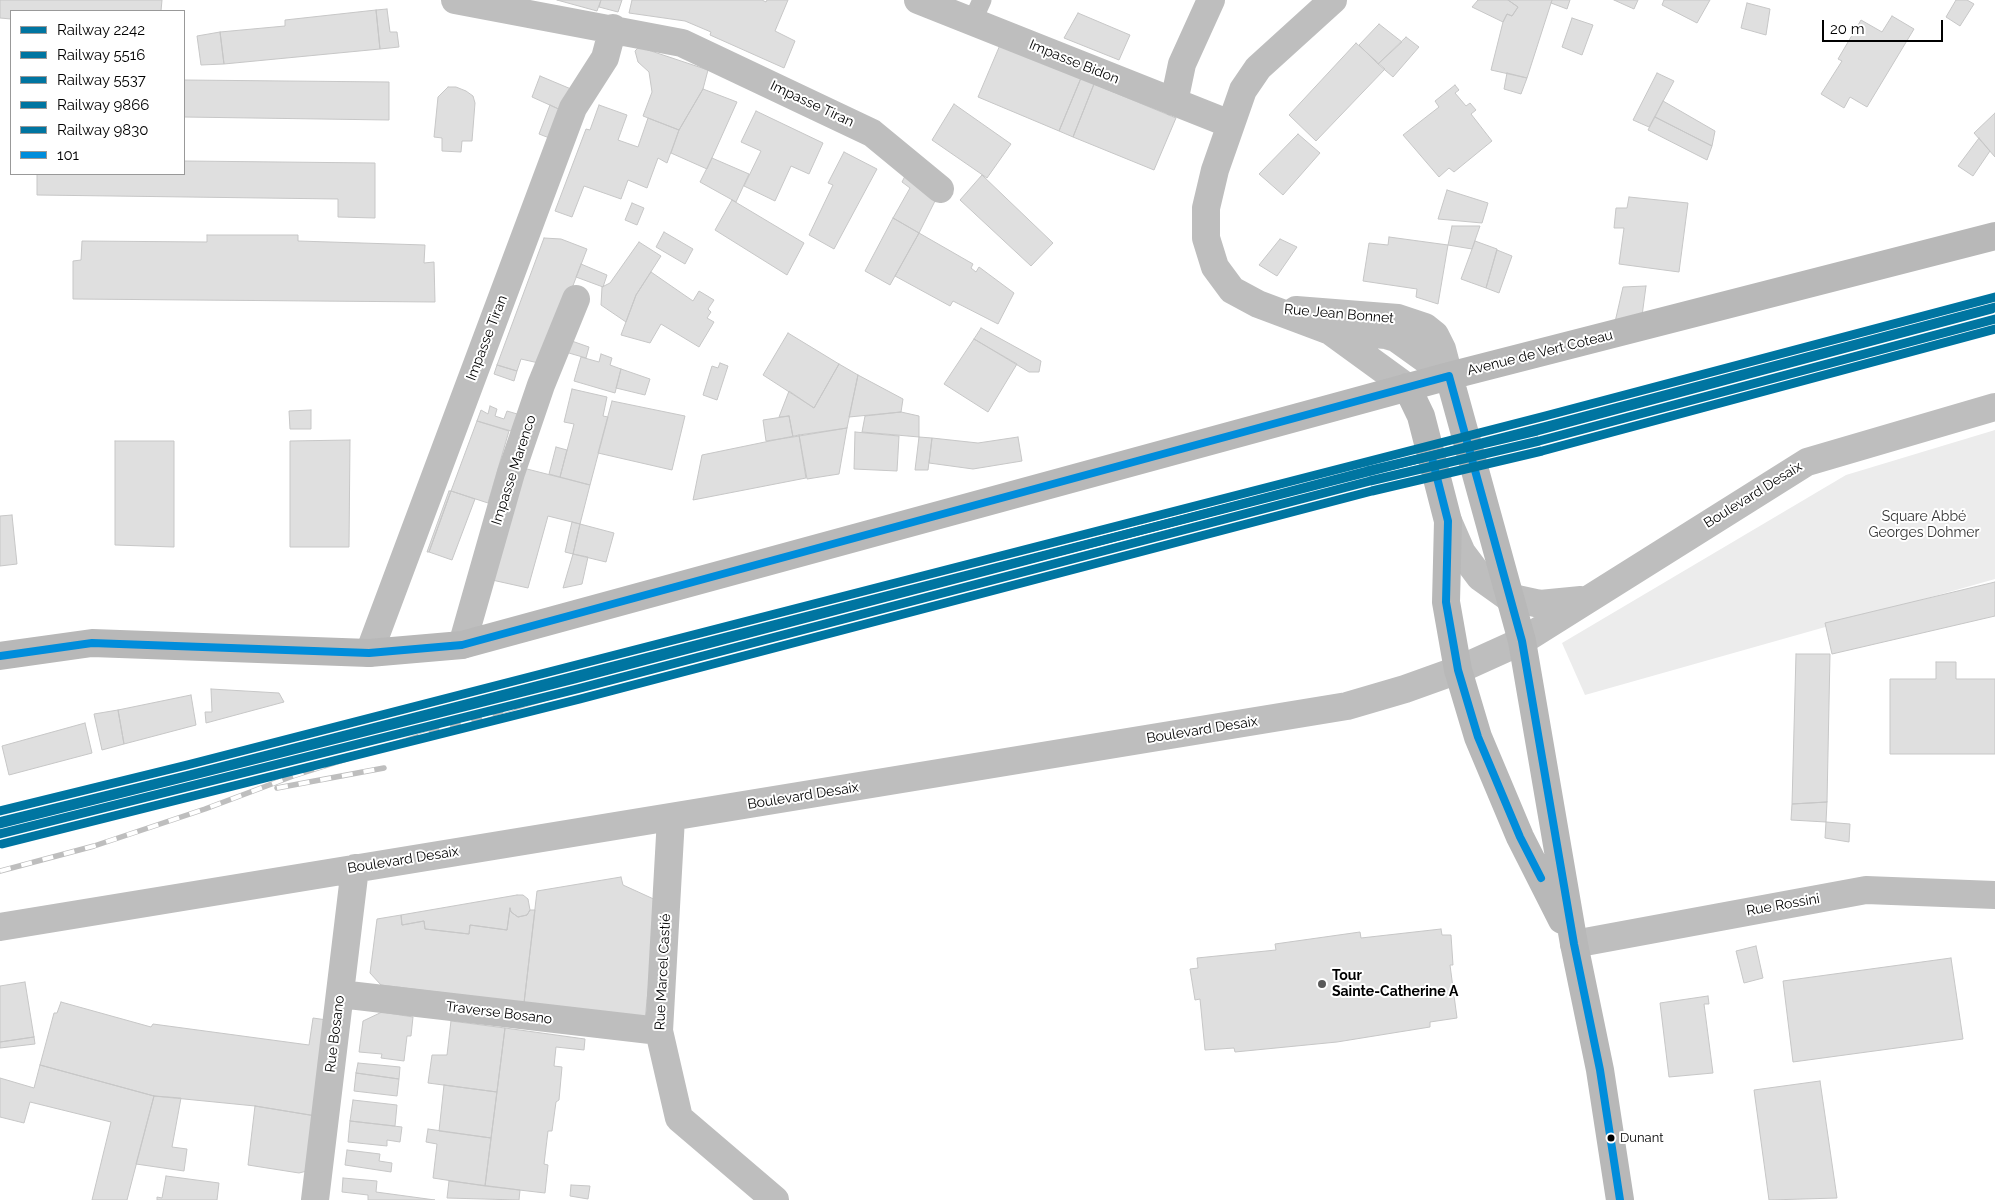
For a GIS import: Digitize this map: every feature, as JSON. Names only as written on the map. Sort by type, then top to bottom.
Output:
[{"type":"street","name":"Impasse Tiran","points":[[456,0],[613,28],[682,43],[872,132],[940,189]]},
{"type":"street","name":"Impasse Bidon","points":[[918,0],[977,11],[1174,102],[1230,124]]},
{"type":"street","points":[[1174,102],[1182,64],[1211,0]]},
{"type":"street","name":"Rue Jean Bonnet","points":[[1334,0],[1258,68],[1243,90],[1215,170],[1206,208],[1205,224],[1209,252],[1222,279],[1232,290],[1244,298],[1330,331],[1407,387]]},
{"type":"street","name":"Impasse Tiran","points":[[369,653],[573,108],[605,58],[613,28]]},
{"type":"street","name":"Avenue de Vert Coteau","points":[[0,656],[92,643],[369,653],[462,645],[1407,387],[1995,236]]},
{"type":"street","name":"Impasse Marenco","points":[[462,645],[511,473],[541,385],[576,299]]},
{"type":"street","name":"Rue Jean Bonnet","points":[[1274,309],[1350,313],[1412,322],[1425,327],[1435,335],[1442,349],[1449,376]]},
{"type":"street","name":"Rue Jean Bonnet","points":[[1330,331],[1391,336],[1404,343],[1427,362],[1449,376]]},
{"type":"street","points":[[1449,376],[1508,597],[1522,642],[1574,944],[1600,1070],[1620,1200]]},
{"type":"street","points":[[1407,387],[1421,416],[1448,521],[1446,602],[1458,670],[1486,756],[1520,837],[1574,944]]},
{"type":"street","name":"Boulevard Desaix","points":[[0,927],[1348,706],[1405,690],[1458,670],[1522,642],[1584,600],[1807,462],[1995,407]]},
{"type":"street","name":"Boulevard Desaix","points":[[1448,521],[1462,553],[1480,577],[1508,597],[1540,604],[1584,600]]},
{"type":"street","name":"Rue Marcel Castié","points":[[671,818],[659,1032],[679,1118],[775,1200]]},
{"type":"street","name":"Rue Bosano","points":[[315,1200],[355,868]]},
{"type":"street","name":"Rue Rossini","points":[[1574,944],[1866,890],[1995,894]]},
{"type":"street","name":"Traverse Bosano","points":[[340,994],[659,1032]]},
{"type":"green space","name":"Square Abbé Georges Dohmer","points":[[1995,430],[1995,579],[1585,695],[1562,643],[1846,475]]},
{"type":"building","points":[[0,0],[162,0],[161,10],[10,10],[10,19],[0,18]]},
{"type":"building","points":[[557,0],[601,0],[597,11]]},
{"type":"building","points":[[601,0],[622,0],[618,12],[599,7]]},
{"type":"building","points":[[632,0],[762,0],[766,2],[767,0],[788,0],[775,31],[795,41],[784,68],[710,35],[711,32],[685,21],[629,13]]},
{"type":"building","points":[[1478,0],[1508,0],[1518,7],[1512,16],[1507,14],[1503,22],[1472,7]]},
{"type":"building","points":[[1508,0],[1552,0],[1527,78],[1491,70],[1503,22],[1507,14],[1512,16],[1518,7]]},
{"type":"building","points":[[1552,0],[1570,0],[1567,9],[1551,3]]},
{"type":"building","points":[[1614,0],[1638,0],[1634,9]]},
{"type":"building","points":[[1664,0],[1710,0],[1697,23],[1662,5]]},
{"type":"building","points":[[1956,0],[1967,0],[1974,4],[1960,26],[1946,17]]},
{"type":"building","points":[[1747,3],[1770,9],[1766,35],[1741,28]]},
{"type":"building","points":[[387,9],[390,32],[397,32],[399,47],[380,49],[376,10]]},
{"type":"building","points":[[376,10],[380,49],[224,64],[220,32],[285,26],[285,20]]},
{"type":"building","points":[[1078,13],[1130,35],[1119,60],[1064,38]]},
{"type":"building","points":[[1892,16],[1914,29],[1867,107],[1850,97],[1844,108],[1821,94],[1842,61],[1838,59],[1861,20],[1882,32]]},
{"type":"building","points":[[1572,18],[1593,25],[1582,55],[1562,47]]},
{"type":"building","points":[[1379,24],[1402,42],[1378,64],[1359,45]]},
{"type":"building","points":[[220,32],[224,64],[201,65],[197,36]]},
{"type":"building","points":[[1406,37],[1419,47],[1393,77],[1378,64]]},
{"type":"building","points":[[1356,43],[1385,69],[1316,141],[1289,115]]},
{"type":"building","points":[[1000,45],[1081,78],[1059,131],[978,97]]},
{"type":"building","points":[[639,47],[708,70],[703,89],[679,130],[643,116],[652,92],[649,72],[638,62],[635,51]]},
{"type":"building","points":[[1507,73],[1527,78],[1521,94],[1504,89]]},
{"type":"building","points":[[1657,73],[1674,81],[1649,127],[1633,120]]},
{"type":"building","points":[[540,76],[571,89],[563,111],[532,97]]},
{"type":"building","points":[[1081,78],[1094,84],[1073,137],[1059,131]]},
{"type":"building","points":[[185,80],[389,82],[389,120],[185,117]]},
{"type":"building","points":[[1094,84],[1176,118],[1154,170],[1073,137]]},
{"type":"building","points":[[1455,85],[1459,90],[1455,93],[1466,106],[1470,103],[1476,110],[1471,114],[1492,141],[1454,172],[1449,168],[1439,177],[1403,135],[1439,107],[1435,101]]},
{"type":"building","points":[[448,87],[456,87],[466,91],[473,96],[475,103],[472,141],[462,141],[461,152],[442,151],[442,138],[434,137],[438,97]]},
{"type":"building","points":[[703,89],[737,102],[707,169],[671,153],[679,130]]},
{"type":"building","points":[[1663,101],[1715,131],[1712,146],[1655,117]]},
{"type":"building","points":[[954,104],[1011,144],[987,178],[932,140]]},
{"type":"building","points":[[550,105],[563,111],[552,139],[539,134]]},
{"type":"building","points":[[599,105],[627,115],[618,140],[638,147],[648,118],[679,130],[667,163],[658,158],[647,188],[628,180],[621,199],[584,186],[572,217],[555,211],[586,129],[590,130]]},
{"type":"building","points":[[756,111],[823,143],[809,174],[791,166],[775,201],[744,186],[761,151],[741,142]]},
{"type":"building","points":[[1995,113],[1995,157],[1974,133]]},
{"type":"building","points":[[1655,117],[1712,146],[1707,160],[1648,130]]},
{"type":"building","points":[[1298,134],[1320,153],[1283,195],[1259,174]]},
{"type":"building","points":[[1979,138],[1990,151],[1973,176],[1958,166]]},
{"type":"building","points":[[844,152],[877,169],[834,249],[809,235],[833,185],[828,183]]},
{"type":"building","points":[[712,158],[749,174],[736,202],[700,182]]},
{"type":"building","points":[[185,161],[375,163],[375,218],[338,217],[338,199],[37,195],[37,175],[185,175]]},
{"type":"building","points":[[907,172],[936,199],[919,233],[893,218],[910,188],[902,182]]},
{"type":"building","points":[[982,175],[1053,243],[1031,266],[960,200]]},
{"type":"building","points":[[1447,190],[1488,203],[1482,223],[1438,219]]},
{"type":"building","points":[[1629,197],[1688,203],[1679,272],[1619,264],[1624,228],[1614,228],[1616,208],[1627,208]]},
{"type":"building","points":[[732,200],[804,243],[787,275],[715,230]]},
{"type":"building","points":[[632,203],[644,208],[637,225],[625,220]]},
{"type":"building","points":[[893,218],[919,233],[890,285],[865,271]]},
{"type":"building","points":[[1452,226],[1480,226],[1472,249],[1448,245]]},
{"type":"building","points":[[664,232],[693,249],[685,264],[656,247]]},
{"type":"building","points":[[919,233],[973,264],[971,268],[976,272],[979,267],[1014,293],[998,324],[953,301],[950,306],[895,276]]},
{"type":"building","points":[[207,235],[298,235],[298,241],[425,245],[424,263],[434,262],[435,302],[73,299],[73,261],[81,260],[82,241],[207,242]]},
{"type":"building","points":[[1389,237],[1448,245],[1438,304],[1416,297],[1417,289],[1363,281],[1369,243],[1388,245]]},
{"type":"building","points":[[544,238],[561,239],[587,249],[543,364],[521,359],[517,371],[497,365]]},
{"type":"building","points":[[1280,239],[1297,247],[1277,276],[1259,265]]},
{"type":"building","points":[[1475,241],[1497,249],[1486,288],[1461,279]]},
{"type":"building","points":[[639,242],[661,256],[636,295],[626,322],[601,305],[602,287],[610,283]]},
{"type":"building","points":[[1497,250],[1512,256],[1499,293],[1486,288]]},
{"type":"building","points":[[581,264],[607,275],[603,287],[576,277]]},
{"type":"building","points":[[651,272],[693,301],[699,291],[714,300],[708,309],[711,312],[707,318],[714,322],[699,347],[661,324],[650,343],[621,335],[636,295]]},
{"type":"building","points":[[1646,286],[1642,316],[1615,322],[1623,287]]},
{"type":"building","points":[[981,328],[1041,361],[1039,372],[1029,372],[974,339]]},
{"type":"building","points":[[788,333],[839,364],[814,408],[763,375]]},
{"type":"building","points":[[566,339],[589,347],[586,358],[562,351]]},
{"type":"building","points":[[974,339],[1017,364],[988,412],[944,384]]},
{"type":"building","points":[[601,354],[612,358],[610,365],[621,369],[615,393],[574,381],[581,357],[599,362]]},
{"type":"building","points":[[720,363],[728,366],[717,400],[703,395],[712,366],[718,368]]},
{"type":"building","points":[[839,364],[858,375],[847,428],[793,437],[789,416],[779,417],[789,391],[814,408]]},
{"type":"building","points":[[497,365],[517,371],[514,381],[494,374]]},
{"type":"building","points":[[621,369],[650,379],[645,395],[616,388]]},
{"type":"building","points":[[858,375],[903,399],[901,412],[849,417]]},
{"type":"building","points":[[572,389],[607,397],[603,416],[608,417],[590,485],[560,477],[574,424],[564,422]]},
{"type":"building","points":[[612,401],[685,416],[672,470],[598,453]]},
{"type":"building","points":[[490,406],[497,409],[495,416],[504,419],[507,411],[524,416],[518,433],[477,421],[481,410],[488,414]]},
{"type":"building","points":[[311,410],[311,429],[290,429],[289,411]]},
{"type":"building","points":[[901,412],[919,416],[919,437],[862,432],[865,416]]},
{"type":"building","points":[[789,416],[793,437],[766,441],[763,420]]},
{"type":"building","points":[[477,421],[509,431],[488,503],[451,491]]},
{"type":"building","points":[[847,428],[839,474],[807,479],[799,435]]},
{"type":"building","points":[[855,432],[899,436],[897,471],[854,469]]},
{"type":"building","points":[[799,435],[806,478],[693,500],[702,455]]},
{"type":"building","points":[[919,437],[932,438],[928,470],[915,470]]},
{"type":"building","points":[[1018,437],[1022,461],[973,469],[929,463],[932,438],[978,443]]},
{"type":"building","points":[[350,440],[349,547],[290,547],[290,441]]},
{"type":"building","points":[[115,441],[174,441],[174,547],[115,545]]},
{"type":"building","points":[[556,447],[567,450],[560,477],[549,474]]},
{"type":"building","points":[[523,468],[590,485],[580,524],[548,516],[528,588],[492,580]]},
{"type":"building","points":[[449,491],[451,491],[429,552],[427,552]]},
{"type":"building","points":[[451,491],[475,499],[452,560],[429,552]]},
{"type":"building","points":[[12,515],[17,564],[0,566],[0,516]]},
{"type":"building","points":[[572,522],[580,524],[573,554],[565,552]]},
{"type":"building","points":[[580,524],[614,533],[606,562],[573,554]]},
{"type":"building","points":[[573,554],[588,557],[582,584],[563,588]]},
{"type":"building","points":[[1995,582],[1995,616],[1832,654],[1825,623]]},
{"type":"building","points":[[1796,654],[1830,654],[1827,802],[1792,804]]},
{"type":"building","points":[[1936,662],[1956,662],[1956,679],[1995,679],[1995,754],[1890,754],[1890,679],[1936,679]]},
{"type":"building","points":[[211,689],[279,693],[284,702],[206,723],[205,712],[212,712]]},
{"type":"building","points":[[191,695],[196,725],[124,744],[118,710]]},
{"type":"building","points":[[118,710],[124,744],[102,750],[94,714]]},
{"type":"building","points":[[85,723],[92,753],[9,775],[2,746]]},
{"type":"building","points":[[1827,802],[1826,822],[1791,820],[1792,804]]},
{"type":"building","points":[[1826,822],[1850,824],[1849,842],[1825,838]]},
{"type":"building","points":[[621,877],[623,885],[658,901],[645,1019],[524,1003],[537,891]]},
{"type":"building","points":[[523,895],[528,899],[530,910],[527,915],[518,917],[511,912],[510,908],[507,930],[470,925],[469,934],[425,929],[424,921],[402,925],[401,915]]},
{"type":"building","points":[[510,908],[511,912],[518,917],[527,915],[530,910],[535,910],[524,1003],[381,985],[370,973],[377,919],[401,915],[402,925],[424,921],[425,929],[469,934],[470,925],[507,930]]},
{"type":"building","name":"Tour Sainte-Catherine A","points":[[1441,929],[1442,935],[1451,935],[1453,965],[1450,965],[1457,1018],[1430,1022],[1430,1027],[1337,1042],[1235,1052],[1234,1048],[1205,1050],[1200,999],[1195,1000],[1190,969],[1198,968],[1197,958],[1276,950],[1275,944],[1360,932],[1361,938]]},
{"type":"building","points":[[1756,946],[1763,978],[1744,983],[1736,951]]},
{"type":"building","points":[[1951,958],[1963,1039],[1793,1062],[1783,981]]},
{"type":"building","points":[[25,982],[34,1037],[0,1042],[0,986]]},
{"type":"building","points":[[1708,996],[1709,1004],[1704,1004],[1713,1073],[1669,1077],[1660,1003]]},
{"type":"building","points":[[61,1002],[151,1027],[153,1024],[309,1045],[313,1018],[334,1021],[322,1117],[255,1106],[154,1096],[40,1065],[54,1013],[57,1013]]},
{"type":"building","points":[[382,1012],[413,1017],[411,1036],[407,1036],[404,1061],[381,1058],[382,1054],[359,1052],[363,1021]]},
{"type":"building","points":[[451,1021],[505,1028],[497,1092],[428,1083],[432,1055],[447,1055]]},
{"type":"building","points":[[505,1028],[585,1039],[584,1050],[556,1047],[554,1066],[562,1067],[559,1100],[556,1102],[552,1131],[548,1131],[544,1164],[548,1165],[545,1193],[485,1186]]},
{"type":"building","points":[[34,1037],[35,1044],[0,1048],[0,1042]]},
{"type":"building","points":[[358,1063],[400,1067],[399,1079],[356,1073]]},
{"type":"building","points":[[40,1065],[154,1096],[127,1200],[92,1200],[111,1122],[30,1102],[24,1123],[0,1117],[0,1078],[34,1088]]},
{"type":"building","points":[[356,1073],[399,1079],[397,1096],[354,1091]]},
{"type":"building","points":[[1820,1081],[1837,1198],[1769,1200],[1754,1090]]},
{"type":"building","points":[[444,1085],[497,1092],[491,1138],[439,1131]]},
{"type":"building","points":[[154,1096],[181,1098],[172,1147],[187,1149],[184,1171],[136,1164]]},
{"type":"building","points":[[353,1100],[397,1105],[395,1126],[350,1121]]},
{"type":"building","points":[[255,1106],[322,1117],[315,1169],[299,1173],[248,1165]]},
{"type":"building","points":[[350,1121],[402,1127],[400,1142],[387,1140],[387,1146],[348,1142]]},
{"type":"building","points":[[428,1129],[491,1138],[485,1186],[433,1178],[437,1144],[426,1142]]},
{"type":"building","points":[[347,1150],[380,1154],[379,1161],[392,1163],[391,1172],[345,1165]]},
{"type":"building","points":[[166,1176],[219,1183],[217,1200],[157,1200],[157,1197],[162,1198]]},
{"type":"building","points":[[343,1178],[377,1181],[376,1192],[435,1200],[368,1200],[368,1195],[342,1192]]},
{"type":"building","points":[[449,1181],[520,1190],[519,1200],[447,1198]]},
{"type":"building","points":[[571,1185],[590,1186],[588,1199],[570,1196]]},
{"type":"railway","points":[[0,871],[94,846],[205,809],[293,776],[577,689]]},
{"type":"railway","points":[[277,788],[384,768]]},
{"type":"rail line","name":"5537","points":[[0,811],[187,765],[1545,416],[1995,297]]},
{"type":"rail line","name":"9830","points":[[2,821],[189,775],[1547,426],[1995,307]]},
{"type":"rail line","name":"9866","points":[[0,824],[575,679],[1367,471],[1537,431],[1992,309]]},
{"type":"rail line","name":"2242","points":[[0,834],[577,689],[1370,481],[1539,441],[1995,319]]},
{"type":"rail line","name":"5516","points":[[2,844],[580,699],[1372,491],[1542,451],[1995,329]]},
{"type":"transit line","name":"101","points":[[0,656],[92,643],[369,653],[462,645],[1449,376],[1522,641],[1574,944],[1600,1070],[1620,1200]]},
{"type":"transit line","name":"101","points":[[1432,458],[1448,521],[1446,602],[1458,670],[1478,737],[1520,837],[1541,878]]},
{"type":"place","name":"Tour Sainte-Catherine A","points":[[1322,984]]},
{"type":"place","name":"Dunant","points":[[1611,1138]]}]
